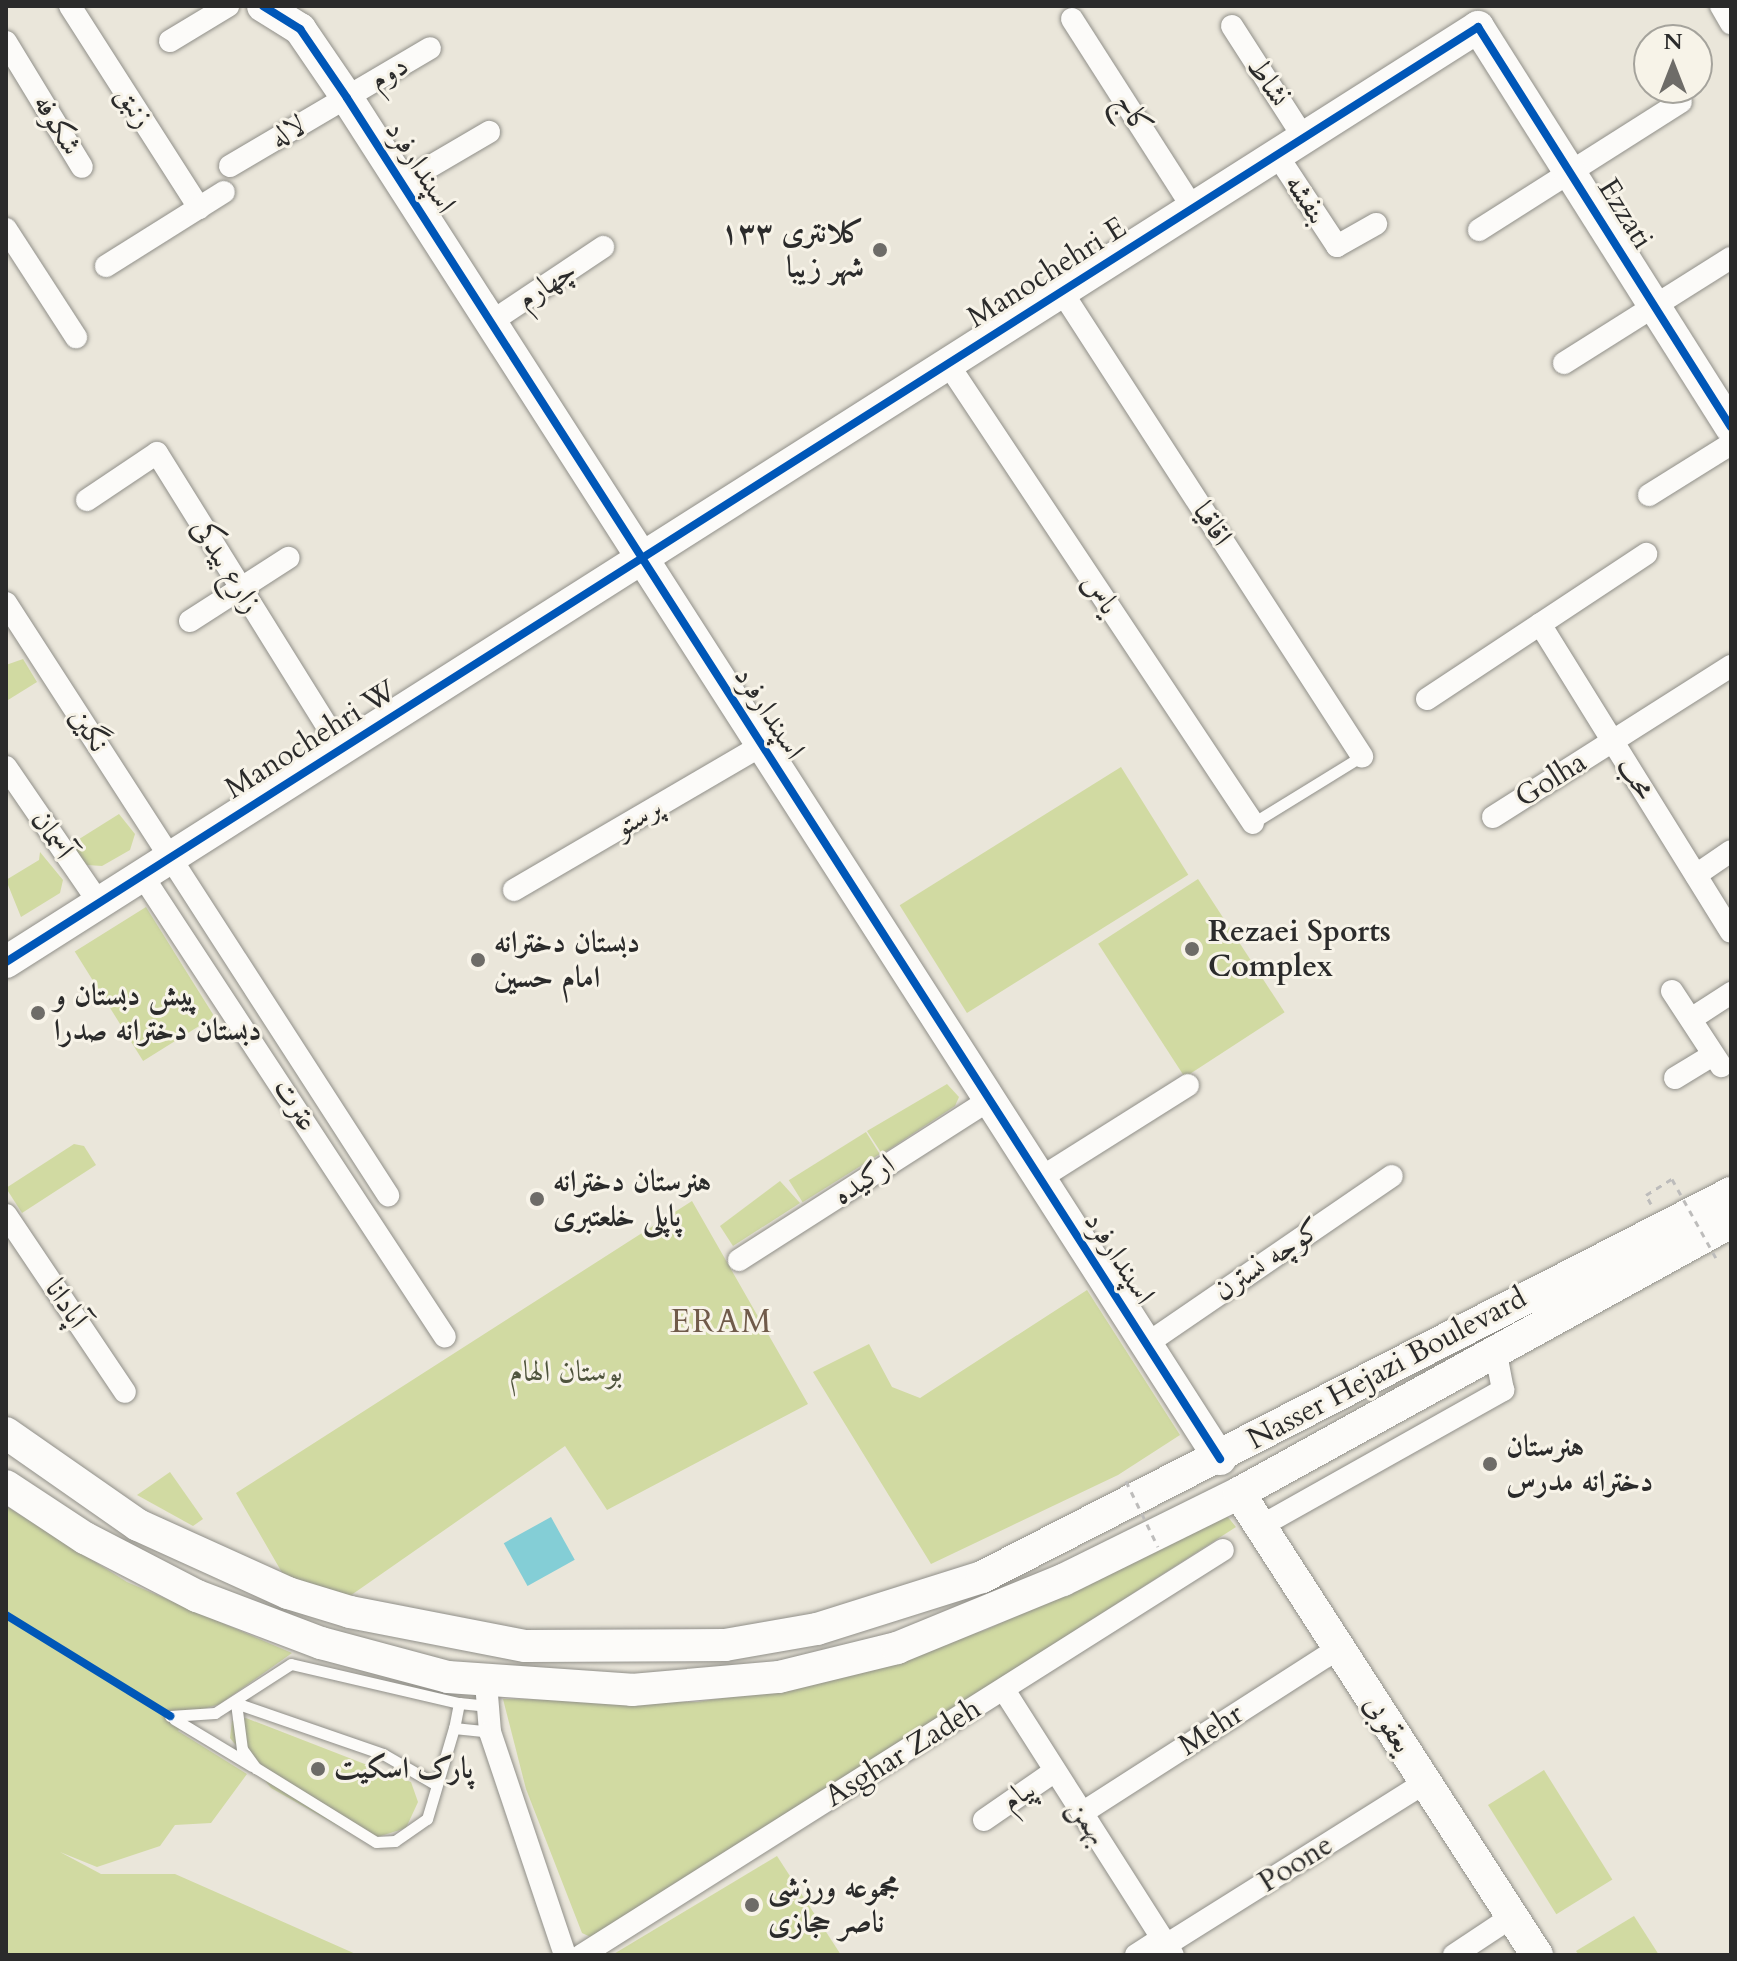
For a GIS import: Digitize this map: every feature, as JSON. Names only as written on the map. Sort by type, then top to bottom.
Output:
[{"type":"street","name":"زنبق","points":[[70,6],[199,208]]},
{"type":"street","points":[[170,41],[228,6]]},
{"type":"street","name":"اسپندارفرد","points":[[263,6],[300,29],[347,98],[1220,1459]]},
{"type":"street","points":[[1721,6],[1731,23]]},
{"type":"street","name":"کاج","points":[[1072,19],[1193,208]]},
{"type":"street","name":"نشاط","points":[[1232,26],[1304,138]]},
{"type":"street","name":"Manochehri E","points":[[642,558],[1478,27]]},
{"type":"street","name":"Ezzati","points":[[1478,27],[1731,427]]},
{"type":"street","name":"شکوفه","points":[[6,42],[82,167]]},
{"type":"street","name":"دوم","points":[[347,98],[430,48]]},
{"type":"street","name":"لاله","points":[[230,166],[347,98]]},
{"type":"street","points":[[1479,230],[1569,170],[1678,104]]},
{"type":"street","points":[[402,183],[489,132]]},
{"type":"street","name":"بنفشه","points":[[1277,155],[1337,246],[1376,224]]},
{"type":"street","points":[[106,266],[224,192]]},
{"type":"street","points":[[6,229],[76,337]]},
{"type":"street","name":"چهارم","points":[[491,322],[603,247]]},
{"type":"street","points":[[1564,363],[1731,258]]},
{"type":"street","name":"اقاقیا","points":[[1062,292],[1362,756]]},
{"type":"street","name":"یاس","points":[[948,364],[1253,823]]},
{"type":"street","points":[[1649,495],[1731,444]]},
{"type":"street","name":"زارع بیدکی","points":[[87,500],[157,453],[341,749]]},
{"type":"street","points":[[1427,699],[1646,554]]},
{"type":"street","points":[[190,621],[288,558]]},
{"type":"street","name":"Manochehri W","points":[[6,962],[642,558]]},
{"type":"street","name":"نگین","points":[[6,603],[388,1195]]},
{"type":"street","name":"محب","points":[[1540,624],[1731,932]]},
{"type":"street","name":"Golha","points":[[1493,817],[1731,666]]},
{"type":"street","name":"پرستو","points":[[514,890],[762,745]]},
{"type":"street","name":"آسمان","points":[[6,767],[99,903]]},
{"type":"street","points":[[1696,875],[1731,851]]},
{"type":"street","name":"عترت","points":[[142,875],[445,1337]]},
{"type":"street","points":[[1672,991],[1717,1060],[1675,1078]]},
{"type":"street","points":[[1691,1019],[1731,993]]},
{"type":"street","points":[[1039,1179],[1188,1085]]},
{"type":"street","name":"ارکیده","points":[[739,1260],[989,1100]]},
{"type":"street","points":[[1521,1295],[1731,1172]]},
{"type":"street","name":"کوچه نسترن","points":[[1145,1345],[1392,1176]]},
{"type":"street","name":"Nasser Hejazi Boulevard","points":[[6,1433],[138,1525],[288,1593],[439,1633],[525,1646],[644,1650],[756,1640],[897,1608],[1070,1538],[1521,1295],[1731,1193]]},
{"type":"street","name":"آپادانا","points":[[6,1215],[125,1392]]},
{"type":"street","name":"Nasser Hejazi Boulevard","points":[[6,1486],[85,1538],[197,1596],[321,1643],[486,1695],[691,1688],[860,1659],[1016,1603],[1239,1493],[1544,1329],[1731,1222]]},
{"type":"street","points":[[1544,1329],[1724,1250]]},
{"type":"street","points":[[1261,1526],[1503,1390],[1496,1355]]},
{"type":"street","name":"یعقوبی","points":[[1239,1493],[1537,1955]]},
{"type":"street","name":"Asghar Zadeh","points":[[582,1955],[1223,1550]]},
{"type":"street","name":"Mehr","points":[[1082,1813],[1339,1648]]},
{"type":"street","name":"بهمن","points":[[1004,1690],[1167,1946]]},
{"type":"street","points":[[486,1695],[490,1732],[565,1955]]},
{"type":"street","name":"پیام","points":[[984,1820],[1055,1771]]},
{"type":"street","name":"Poone","points":[[1136,1955],[1167,1946],[1426,1782]]},
{"type":"street","points":[[1454,1955],[1513,1916]]},
{"type":"lane","points":[[1253,823],[1362,756]]},
{"type":"lane","points":[[170,1716],[215,1713],[236,1703],[291,1664],[459,1703],[486,1695]]},
{"type":"lane","points":[[236,1703],[242,1749],[256,1768]]},
{"type":"lane","points":[[236,1703],[383,1754],[435,1784]]},
{"type":"lane","points":[[170,1716],[376,1842],[420,1826],[454,1728],[459,1703]]},
{"type":"lane","points":[[454,1728],[490,1732]]},
{"type":"path","points":[[1646,1195],[1672,1179],[1724,1250]]},
{"type":"path","points":[[1126,1481],[1158,1547]]},
{"type":"path","points":[[6,1615],[170,1716]]},
{"type":"green space","points":[[23,659],[37,682],[8,700],[6,665]]},
{"type":"green space","points":[[1121,767],[1188,875],[967,1013],[900,905]]},
{"type":"green space","points":[[119,814],[135,834],[130,850],[102,866],[87,865],[68,846]]},
{"type":"green space","points":[[40,852],[63,880],[60,893],[21,917],[6,880],[39,860]]},
{"type":"green space","points":[[1198,879],[1285,1012],[1185,1077],[1098,944]]},
{"type":"green space","points":[[146,907],[214,1016],[143,1061],[75,952]]},
{"type":"green space","points":[[947,1084],[959,1097],[955,1106],[882,1154],[867,1131]]},
{"type":"green space","points":[[866,1132],[880,1154],[803,1202],[789,1180]]},
{"type":"green space","points":[[74,1144],[84,1146],[96,1165],[22,1213],[6,1188]]},
{"type":"green space","points":[[780,1181],[800,1203],[733,1246],[720,1226]]},
{"type":"green space","name":"بوستان الهام","points":[[692,1201],[808,1404],[607,1510],[565,1446],[347,1598],[284,1576],[236,1493]]},
{"type":"green space","points":[[1087,1290],[1180,1435],[1118,1475],[931,1564],[813,1372],[869,1344],[892,1387],[920,1398]]},
{"type":"green space","points":[[170,1472],[203,1519],[193,1526],[137,1495]]},
{"type":"green space","points":[[6,1506],[127,1582],[292,1653],[220,1704],[197,1711],[178,1731],[247,1774],[211,1823],[175,1825],[160,1846],[97,1867],[60,1852],[101,1874],[175,1874],[358,1955],[6,1955]]},
{"type":"green space","points":[[1227,1516],[1236,1527],[595,1939],[582,1933],[526,1789],[503,1699],[697,1702],[769,1691],[986,1630]]},
{"type":"green space","name":"پارک اسکیت","points":[[246,1718],[411,1782],[418,1802],[406,1828],[365,1841],[271,1788],[230,1738],[232,1721]]},
{"type":"green space","points":[[1544,1770],[1612,1879],[1556,1914],[1488,1805]]},
{"type":"green space","name":"مجموعه ورزشی ناصر حجازی","points":[[777,1856],[841,1955],[612,1955]]},
{"type":"green space","points":[[1634,1916],[1659,1955],[1579,1955],[1576,1951]]},
{"type":"water","points":[[551,1517],[575,1560],[528,1586],[504,1543]]},
{"type":"cycle path","points":[[263,6],[300,29],[347,98],[1220,1459]]},
{"type":"cycle path","points":[[6,962],[1478,27],[1731,427]]},
{"type":"cycle path","points":[[6,1615],[170,1716]]},
{"type":"place","name":"کلانتری ۱۳۳ شهر زیبا","points":[[880,250]]},
{"type":"place","name":"Rezaei Sports Complex","points":[[1192,949]]},
{"type":"place","name":"دبستان دخترانه امام حسین","points":[[478,960]]},
{"type":"place","name":"پیش دبستان و دبستان دخترانه صدرا","points":[[38,1013]]},
{"type":"place","name":"هنرستان دخترانه پاپلی خلعتبری","points":[[537,1199]]},
{"type":"place","name":"هنرستان دخترانه مدرس","points":[[1490,1464]]},
{"type":"place","name":"پارک اسکیت","points":[[318,1769]]},
{"type":"place","name":"مجموعه ورزشی ناصر حجازی","points":[[752,1905]]},
{"type":"district","name":"ERAM","points":[[722,1322]]}]
